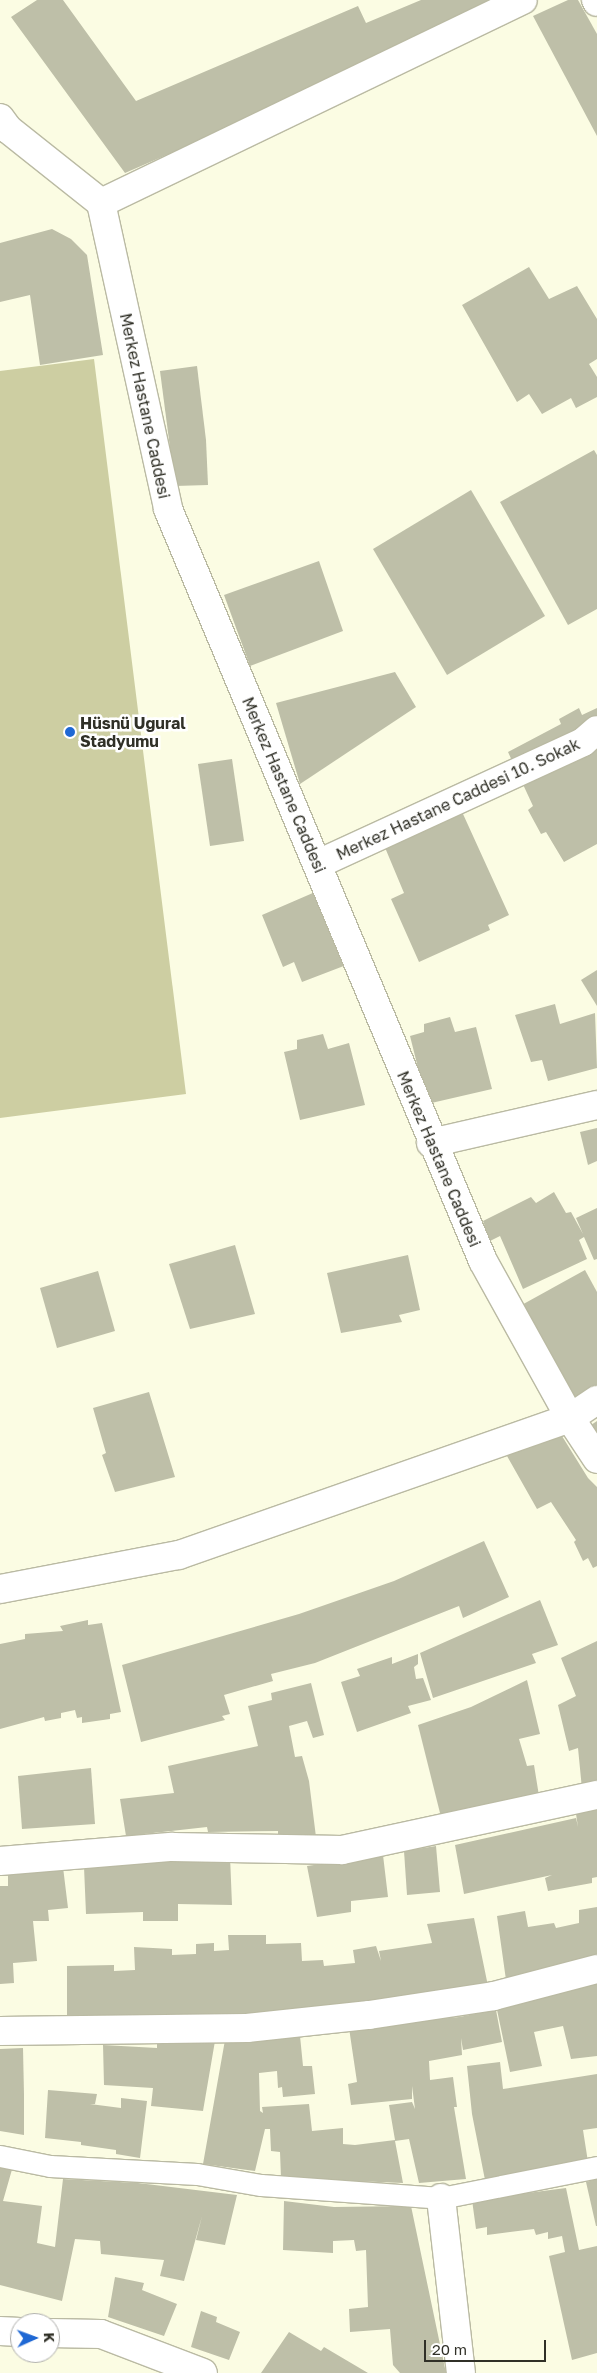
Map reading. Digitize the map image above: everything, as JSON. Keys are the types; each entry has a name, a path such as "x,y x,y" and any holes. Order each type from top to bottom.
{"street":[{"path":"0,118 8,129 101,203 523,0"},
{"name":"Merkez Hastane Caddesi","path":"101,203 168,509 318,864 431,1143 483,1261 570,1418 597,1459"},
{"name":"Merkez Hastane Caddesi 10. Sokak","path":"318,864 582,742 597,730"},
{"path":"431,1143 597,1105"},
{"path":"0,1589 179,1555 570,1418 597,1400"},
{"path":"0,1861 172,1847 342,1850 597,1795"},
{"path":"0,2031 247,2028 369,2015 494,1996 597,1969"},
{"path":"441,2198 461,2373"},
{"path":"60,2333 101,2334 203,2373"}],"lane":[{"path":"0,2156 50,2166 198,2174 261,2185 441,2198 597,2168"}],"green space":[{"name":"Hüsnü Uğural Stadyumu","path":"94,359 186,1094 0,1118 0,371"}],"building":[{"path":"37,0 63,0 136,101 358,6 366,23 421,0 523,0 125,173 11,17"},
{"path":"568,0 578,0 597,34 597,136 533,16"},
{"path":"52,229 71,239 87,255 103,355 40,365 30,295 0,302 0,243"},
{"path":"529,267 549,299 577,286 597,319 597,359 589,364 597,377 597,397 576,408 571,398 542,414 529,394 517,402 462,305"},
{"path":"197,366 206,440 208,485 175,486 160,371"},
{"path":"594,450 597,455 597,609 568,625 500,502"},
{"path":"471,490 545,616 447,675 373,549"},
{"path":"319,561 343,631 250,666 224,595"},
{"path":"395,672 416,707 300,784 276,703"},
{"path":"579,708 582,715 597,708 597,844 564,862 546,832 541,834 528,810 533,806 508,752 561,724 559,719"},
{"path":"232,759 244,841 210,846 198,764"},
{"path":"458,803 509,915 488,925 490,930 419,962 391,899 404,893 381,838"},
{"path":"329,886 362,959 302,982 294,962 283,967 262,915"},
{"path":"597,970 597,1006 581,980"},
{"path":"555,1004 560,1024 595,1013 597,1068 548,1081 542,1060 531,1062 515,1015"},
{"path":"450,1017 455,1032 476,1027 492,1089 427,1104 410,1036 424,1032 424,1024"},
{"path":"323,1034 328,1049 349,1043 365,1105 300,1120 284,1052 297,1049 297,1040"},
{"path":"597,1128 597,1161 588,1165 580,1132"},
{"path":"554,1192 566,1213 571,1212 583,1234 576,1218 597,1208 597,1259 594,1260 584,1237 579,1240 587,1259 523,1289 500,1236 490,1241 483,1221 531,1197 536,1203"},
{"path":"235,1245 255,1314 190,1329 169,1264"},
{"path":"408,1255 420,1310 399,1315 402,1322 341,1333 327,1273"},
{"path":"585,1270 597,1292 597,1394 578,1406 518,1307"},
{"path":"98,1271 115,1331 57,1348 40,1288"},
{"path":"149,1392 175,1477 115,1492 102,1455 106,1453 93,1408"},
{"path":"597,1421 597,1436 591,1425"},
{"path":"557,1428 588,1478 597,1487 597,1566 593,1568 588,1558 583,1561 574,1542 576,1540 551,1502 537,1509 507,1456"},
{"path":"484,1541 509,1597 463,1618 459,1606 315,1663 271,1674 273,1681 224,1695 230,1714 222,1716 225,1720 141,1742 122,1665 299,1614 394,1581"},
{"path":"540,1600 558,1645 532,1654 536,1663 433,1698 420,1653"},
{"path":"88,1620 88,1625 102,1623 121,1712 110,1714 110,1719 82,1723 82,1717 77,1718 75,1710 61,1713 61,1718 45,1721 44,1717 0,1729 0,1644 25,1639 25,1634 63,1631 60,1626"},
{"path":"597,1641 597,1786 582,1789 578,1748 569,1751 558,1705 576,1696 561,1658"},
{"path":"418,1654 418,1664 414,1667 416,1679 423,1678 431,1700 408,1706 411,1713 357,1732 341,1682 360,1676 357,1669 392,1657 392,1664"},
{"path":"527,1680 540,1734 519,1739 527,1766 534,1765 540,1802 442,1821 418,1725 471,1707"},
{"path":"311,1683 324,1735 313,1738 307,1721 289,1726 295,1757 302,1756 309,1781 316,1837 278,1836 278,1831 208,1832 207,1827 126,1836 120,1799 174,1793 168,1766 258,1746 248,1706 272,1700 271,1693"},
{"path":"91,1768 95,1824 22,1829 18,1776"},
{"path":"597,1810 597,1877 592,1878 592,1883 548,1891 545,1878 552,1875 464,1894 455,1845 576,1818 578,1827 576,1814"},
{"path":"436,1846 440,1892 407,1895 404,1851"},
{"path":"383,1855 388,1897 351,1901 351,1912 317,1917 307,1866"},
{"path":"230,1856 232,1905 178,1904 178,1921 143,1921 143,1912 86,1914 84,1867"},
{"path":"63,1867 68,1908 48,1910 49,1921 33,1921 37,1961 13,1963 14,1983 0,1984 0,1886 8,1886 8,1872"},
{"path":"597,1907 597,1958 506,1980 497,1916 525,1911 528,1927 554,1923 556,1928 579,1923 579,1910"},
{"path":"474,1918 488,1986 231,2019 67,2024 67,1966 114,1965 114,1971 135,1970 134,1947 172,1949 172,1955 196,1954 196,1944 214,1943 214,1951 229,1950 228,1935 266,1935 266,1944 301,1943 302,1961 323,1960 324,1966 355,1963 353,1950 376,1946 381,1961 379,1951 432,1943 427,1924"},
{"path":"597,1980 597,2056 571,2059 563,2026 534,2032 542,2066 510,2072 496,2005"},
{"path":"496,2010 502,2042 463,2050 461,2038 462,2055 429,2061 430,2080 453,2077 457,2107 454,2107 466,2179 419,2183 409,2139 395,2141 403,2183 281,2178 280,2152 271,2151 270,2129 265,2129 255,2171 203,2164 225,2040 300,2036 303,2066 312,2066 315,2094 283,2097 282,2087 278,2088 277,2071 259,2073 260,2111 263,2113 262,2107 309,2104 312,2131 343,2128 343,2144 355,2145 395,2140 389,2105 412,2102 415,2109 412,2086 412,2099 351,2105 348,2084 357,2082 349,2028 459,2017"},
{"path":"215,2041 203,2111 151,2106 153,2088 104,2085 103,2045 157,2048 157,2044"},
{"path":"23,2048 24,2135 0,2131 0,2049"},
{"path":"500,2062 503,2089 597,2074 597,2128 583,2130 588,2162 485,2180 472,2114 467,2066"},
{"path":"48,2090 97,2094 95,2104 90,2104 121,2108 121,2098 147,2101 140,2158 116,2154 116,2150 81,2145 81,2142 45,2138"},
{"path":"0,2163 13,2166 3,2201 42,2206 37,2243 55,2247 63,2179 138,2183 237,2195 225,2245 196,2240 202,2216 184,2281 160,2276 164,2260 101,2254 100,2241 75,2239 62,2301 0,2285"},
{"path":"597,2179 597,2226 596,2226 586,2182"},
{"path":"566,2188 579,2250 597,2246 597,2353 572,2360 549,2256 565,2252 562,2236 548,2239 548,2232 536,2235 534,2229 487,2235 487,2227 476,2229 472,2200"},
{"path":"284,2201 334,2207 411,2206 446,2373 400,2373 393,2365 390,2329 350,2332 349,2309 368,2307 366,2250 356,2251 354,2240 333,2241 333,2253 283,2250"},
{"path":"115,2277 144,2283 142,2290 177,2304 164,2336 108,2317"},
{"path":"201,2311 217,2317 216,2322 240,2332 229,2360 191,2347"},
{"path":"289,2332 321,2351 324,2347 368,2373 261,2373"}],"place":[{"name":"Hüsnü Uğural Stadyumu","path":"70,732"}]}
